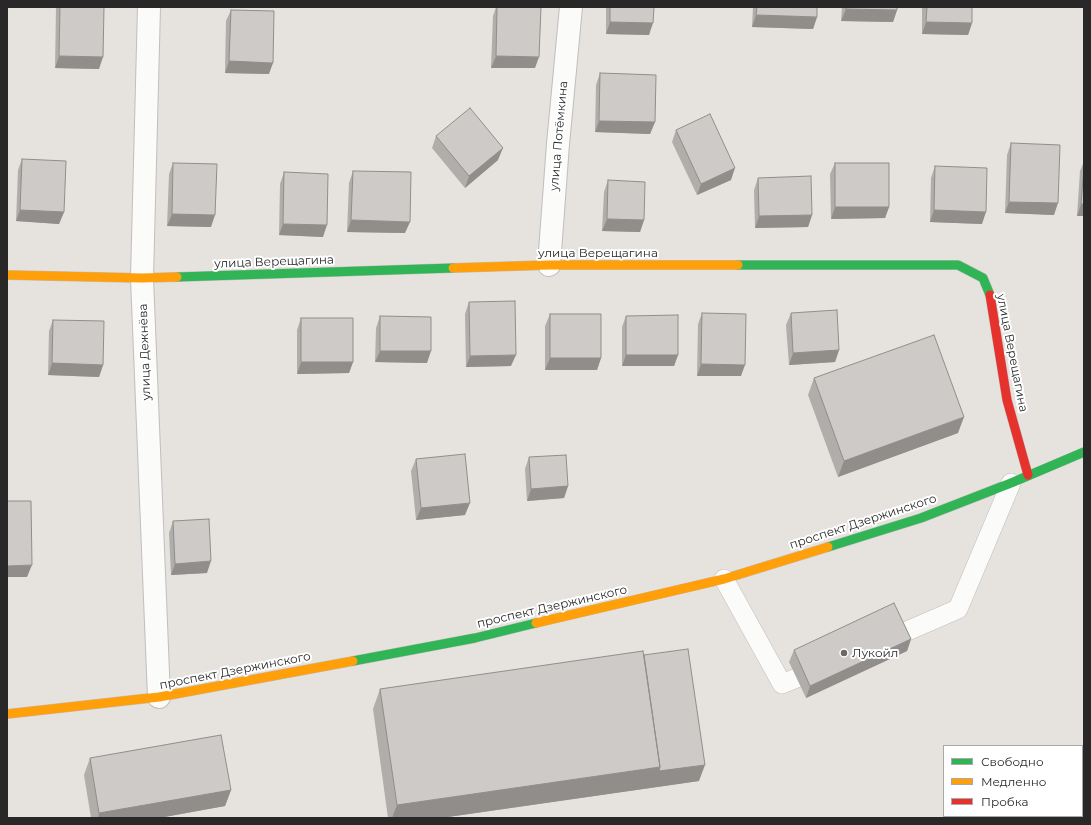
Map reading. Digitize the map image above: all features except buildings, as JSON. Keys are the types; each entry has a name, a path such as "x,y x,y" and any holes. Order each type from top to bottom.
{"street":[{"name":"улица Дежнёва","path":"149,7 142,278 158,697"},
{"name":"улица Потёмкина","path":"549,265 558,144 571,7"},
{"name":"улица Верещагина","path":"7,275 142,278 549,265 958,265 983,278 991,298 1007,400 1028,475"},
{"name":"проспект Дзержинского","path":"7,714 158,697 475,638 724,579 921,518 1011,483 1084,452"}],"lane":[{"path":"870,647 958,609 1011,483"},
{"path":"724,579 782,684 833,662"}],"traffic: fast":[{"path":"738,265 958,265 983,278 990,295"},
{"path":"177,277 453,268"},
{"path":"828,547 921,518 1011,483 1084,452"},
{"path":"353,661 475,638 536,623"}],"traffic: slow":[{"path":"453,268 549,265 738,265"},
{"path":"7,275 142,278 177,277"},
{"path":"536,623 724,579 828,547"},
{"path":"7,714 159,697 353,661"}],"traffic: jam":[{"path":"990,295 1007,400 1028,475"}],"place":[{"name":"Лукойл","path":"844,653"}]}
